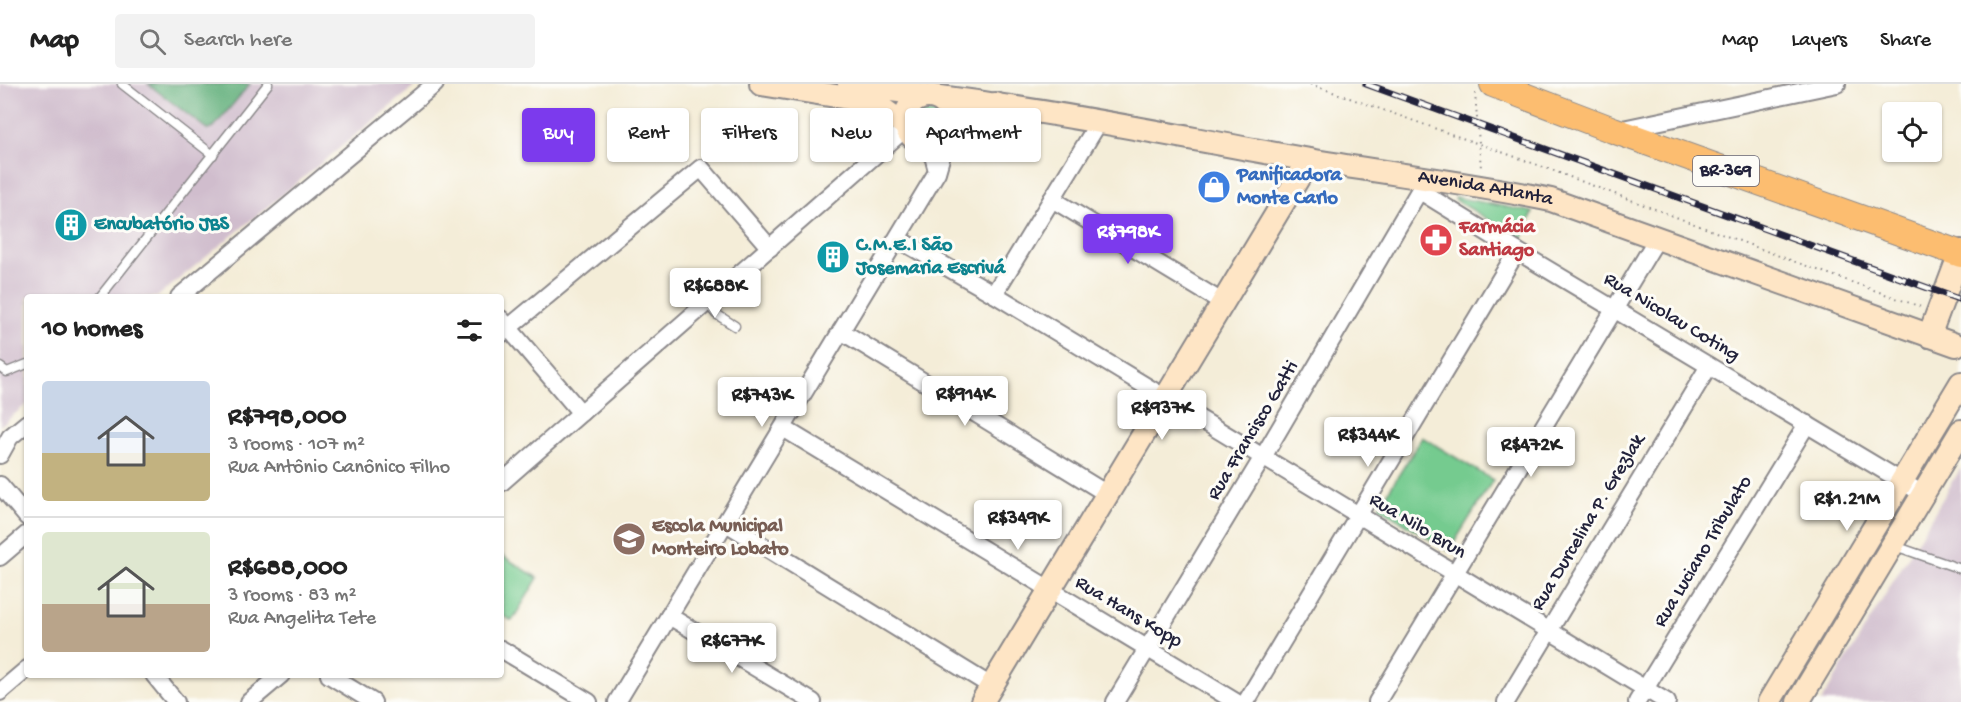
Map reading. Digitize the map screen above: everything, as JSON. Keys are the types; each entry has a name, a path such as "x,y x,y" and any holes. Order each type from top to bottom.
{"main road":[{"name":"BR-369","path":"1493,84 1614,130 1961,253"}],"street":[{"path":"183,294 435,84"},
{"path":"504,480 905,127 873,102 761,84"},
{"name":"Avenida Atlanta","path":"849,84 930,97 996,104 1099,122 1309,160 1423,185 1482,186 1551,200 1929,336 1958,337"},
{"path":"1614,130 1831,84"},
{"path":"908,108 923,97 938,99 948,108"},
{"path":"989,108 996,104"},
{"path":"994,294 1099,122"},
{"path":"726,523 986,694 1309,160"},
{"path":"934,162 937,172"},
{"path":"616,702 898,239 937,172 940,162"},
{"path":"581,413 504,327 701,168 770,248"},
{"name":"Rua Nicolau Coting","path":"1423,185 1517,251 1923,494"},
{"name":"Rua Francisco Gatti","path":"1115,702 1423,185"},
{"path":"1052,199 1222,302"},
{"path":"1377,702 1658,237"},
{"name":"Rua Nilo Brun","path":"898,239 994,294 1453,573 1548,632 1641,696 1666,702"},
{"path":"1246,702 1517,251"},
{"path":"1929,336 1961,253"},
{"path":"841,331 1107,494"},
{"path":"1958,337 1961,368"},
{"name":"Rua Durcelina P. Grezlak","path":"1506,702 1709,366"},
{"path":"1769,702 1961,383"},
{"name":"Rua Luciano Tribulato","path":"1641,696 1807,424"},
{"path":"0,455 10,438 24,426"},
{"name":"Rua Hans Kopp","path":"783,428 1236,702"},
{"path":"1798,702 1961,431"},
{"path":"0,485 24,513"},
{"path":"0,557 24,537"},
{"path":"669,616 813,702"},
{"path":"504,651 589,702"},
{"path":"0,692 24,672"},
{"path":"156,678 172,701"},
{"path":"249,702 277,678"},
{"path":"334,678 373,702"}],"lane":[{"path":"122,84 213,155"},
{"path":"102,294 268,84"},
{"path":"706,303 716,314 735,326"},
{"path":"0,366 7,372 24,365"},
{"path":"1892,544 1961,569"}],"path":[{"path":"1310,84 1538,165 1938,313"},
{"path":"1475,84 1482,186"}],"shaded area":[{"path":"0,84 418,84 161,294 24,294 24,406 0,426"},
{"path":"1961,468 1961,702 1821,702"}],"green space":[{"path":"148,84 250,84 213,128 208,130"},
{"path":"1455,197 1533,212 1522,240 1454,199"},
{"path":"1422,437 1493,480 1449,551 1379,507"},
{"path":"504,557 538,578 512,621 504,617"}],"railway":[{"path":"1366,84 1961,300"}],"place":[{"name":"Panificadora Monte Carlo","path":"1214,187"},
{"name":"Encubatório JBS","path":"71,225"},
{"name":"Farmácia Santiago","path":"1436,240"},
{"name":"C.M.E.I São Josemaria Escrivá","path":"833,257"},
{"name":"Escola Municipal Monteiro Lobato","path":"629,539"}]}
